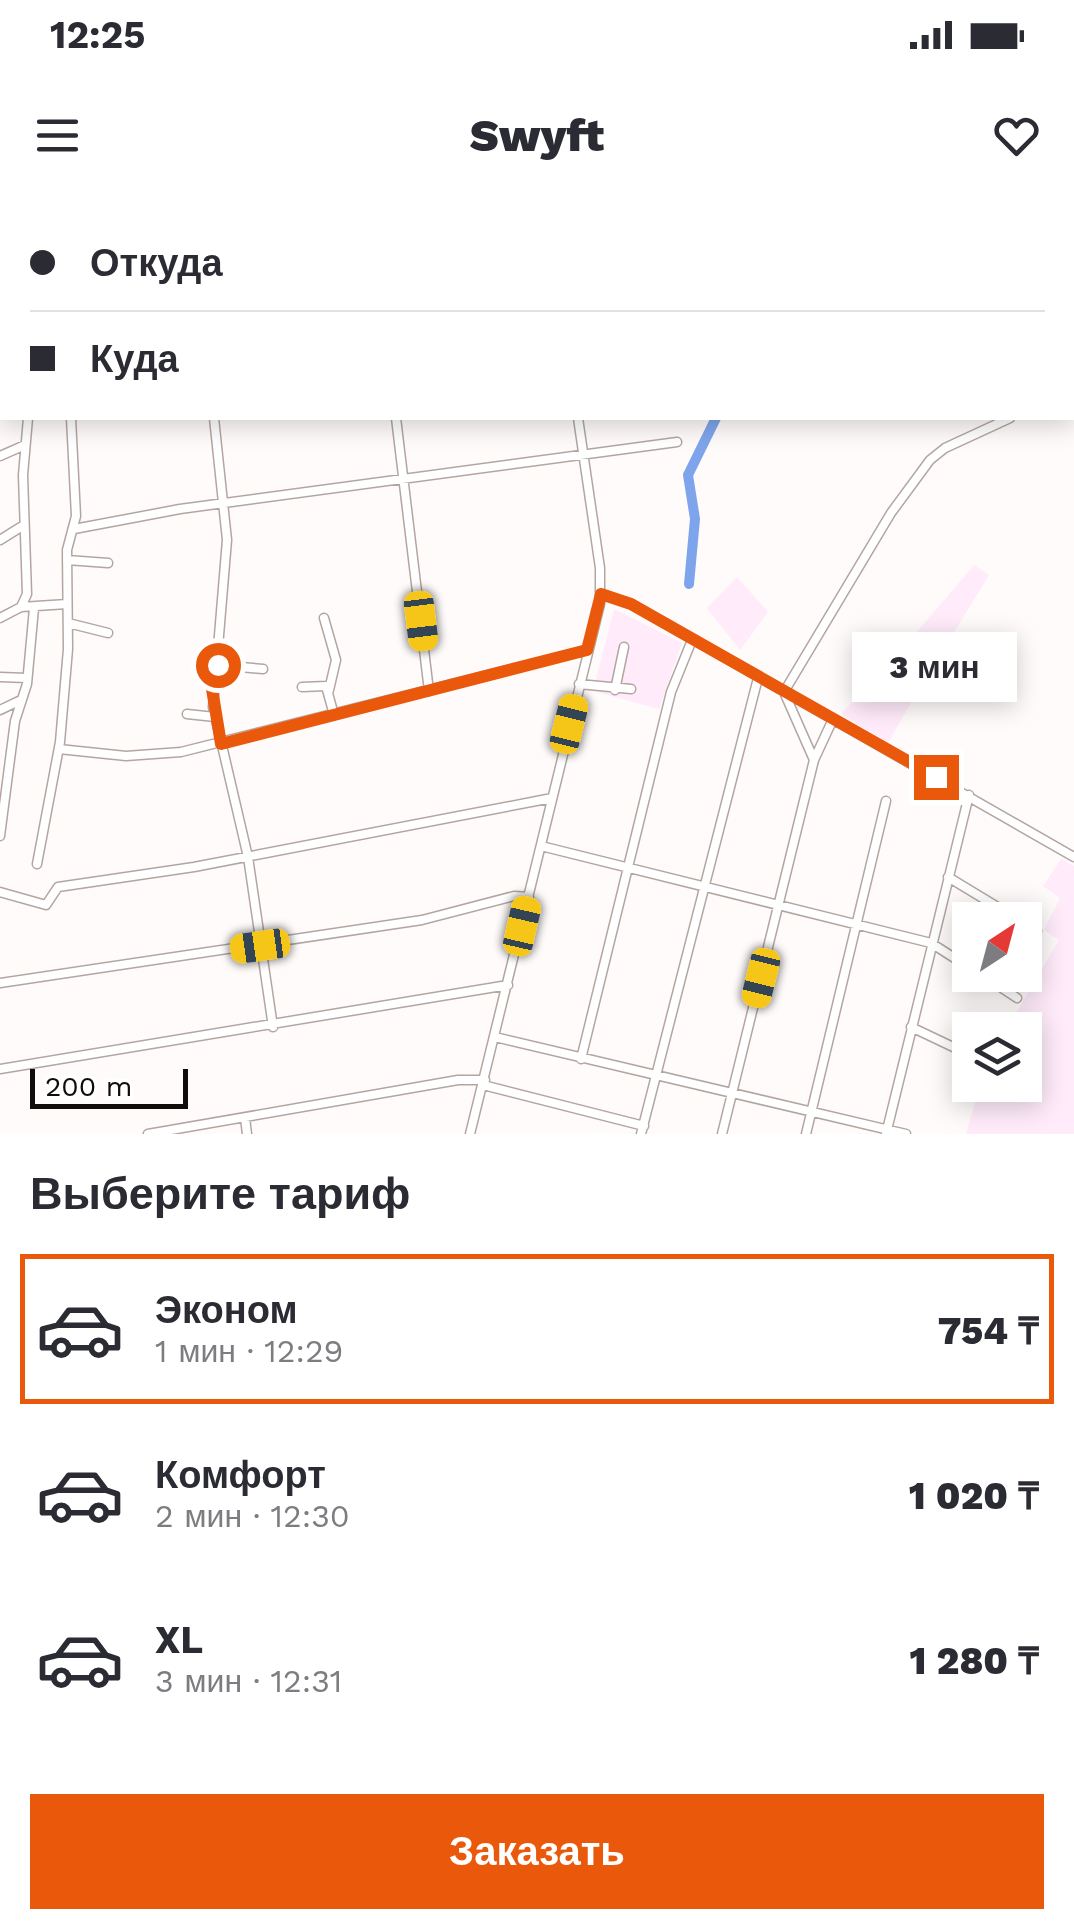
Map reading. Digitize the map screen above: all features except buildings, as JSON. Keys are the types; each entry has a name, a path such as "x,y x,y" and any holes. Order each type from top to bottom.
{"street":[{"path":"21,607 26,594 28,420"},
{"path":"36,864 59,749 68,623 67,560 74,528 72,420"},
{"path":"214,420 227,561 218,665 212,689 248,857 272,1027"},
{"path":"396,420 429,691"},
{"path":"470,1134 601,594 578,420"},
{"path":"784,692 891,513 930,460 945,448 1006,420"},
{"path":"74,528 676,442"},
{"path":"0,456 25,446"},
{"path":"0,540 24,525"},
{"path":"67,560 108,563"},
{"path":"601,594 631,604 1074,857"},
{"path":"0,618 21,607 67,604"},
{"path":"0,836 4,791 27,678 34,608"},
{"path":"324,618 336,660 329,690 334,715"},
{"path":"68,623 82,630 108,633"},
{"path":"581,1059 671,692 692,640"},
{"path":"615,690 624,647"},
{"path":"59,749 156,756 221,744 587,650"},
{"path":"218,665 262,670"},
{"path":"0,676 27,678"},
{"path":"148,1134 458,1080 484,1082 642,1130 758,678"},
{"path":"578,684 632,690"},
{"path":"302,688 322,685 329,690"},
{"path":"784,692 814,760"},
{"path":"0,710 21,700"},
{"path":"187,714 215,716"},
{"path":"722,1134 814,760 833,719"},
{"path":"886,1132 969,795"},
{"path":"0,892 46,905 58,887 248,857 552,798"},
{"path":"806,1134 886,802"},
{"path":"541,846 780,902 931,943 952,956"},
{"path":"948,877 989,902"},
{"path":"0,983 260,946 529,897"},
{"path":"0,1069 508,986"},
{"path":"1009,992 1018,998"},
{"path":"911,1026 952,1045"},
{"path":"495,1037 906,1134"},
{"path":"245,1118 247,1134"}],"shaded area":[{"path":"974,565 989,575 934,665 905,646"},
{"path":"737,577 768,612 740,650 707,608"},
{"path":"614,609 682,643 659,709 593,691"},
{"path":"880,671 916,694 888,743 841,714"},
{"path":"1061,859 1074,866 1074,1134 966,1134 975,1102 1042,1102 1042,1012 1017,1012 1028,992 1042,992 1042,969 1059,940 1044,930 1060,898 1043,886"}],"waterway":[{"path":"689,584 695,519 688,475 715,420"}],"route":[{"path":"218,665 212,689 221,744 587,650 601,594 631,604 936,777"}]}
